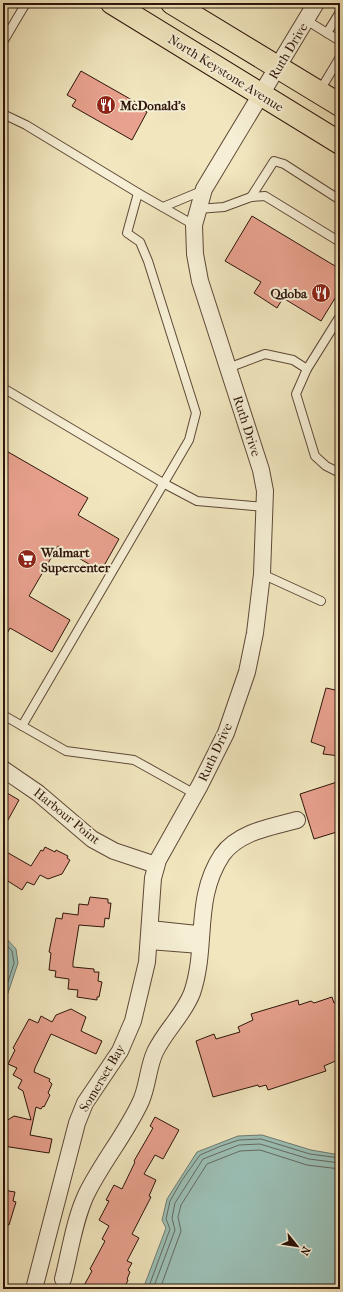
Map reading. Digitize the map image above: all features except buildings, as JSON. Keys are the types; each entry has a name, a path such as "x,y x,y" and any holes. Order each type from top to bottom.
{"main road":[{"name":"North Keystone Avenue","path":"112,3 340,143"},
{"path":"172,3 340,106"}],"street":[{"name":"Ruth Drive","path":"156,865 226,733 242,690 255,634 262,574 265,491 261,470 197,266 194,225 204,189 278,68 309,9"},
{"name":"Harbour Point","path":"3,769 42,796 92,839 114,851 156,865"},
{"path":"63,1279 78,1218 86,1195 142,1099 152,1059 191,994 198,969 202,907 214,869 226,849 232,844 252,833 297,820"},
{"name":"Somerset Bay","path":"34,1289 76,1123 85,1104 107,1073 128,1033 136,1008 147,962 153,878 156,865"},
{"path":"150,935 200,940"}],"lane":[{"path":"3,42 26,3"},
{"path":"309,9 327,33 340,41"},
{"path":"327,33 340,12"},
{"path":"319,93 340,57"},
{"path":"3,114 26,125 194,225"},
{"path":"251,197 274,161 284,164 340,200"},
{"path":"162,207 204,189"},
{"path":"22,726 189,440 196,413 148,261 140,242 127,233 138,193"},
{"path":"198,209 224,207 251,197 265,196 340,242"},
{"path":"339,319 307,369 296,394 315,456 326,466 340,473"},
{"path":"228,368 265,354 293,360 307,369"},
{"path":"3,388 163,483 197,501 265,508"},
{"path":"262,574 321,601"},
{"path":"3,715 66,751 134,760 195,794"}],"water":[{"path":"3,935 16,949 18,963 3,1008"},
{"path":"262,1135 311,1150 340,1155 340,1289 143,1289 166,1228 162,1220 167,1199 197,1152 238,1136"}],"place":[{"name":"McDonald's","path":"106,105"},
{"name":"Qdoba","path":"321,293"},
{"name":"Walmart Supercenter","path":"27,559"}]}
